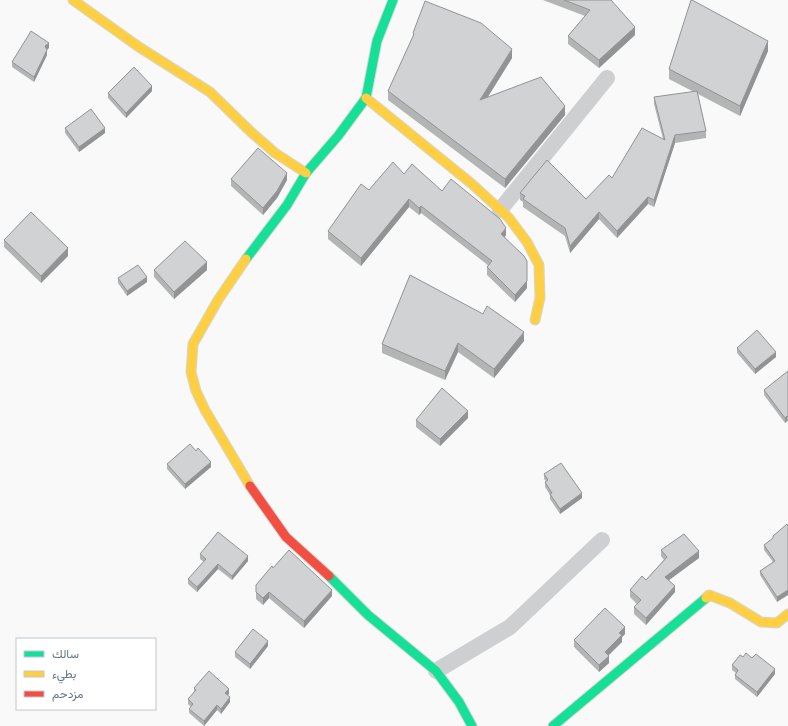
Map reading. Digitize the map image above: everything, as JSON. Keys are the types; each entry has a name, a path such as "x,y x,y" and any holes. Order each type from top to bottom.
{"street":[{"path":"73,0 139,47 210,92 250,132 275,153 306,173"},
{"path":"393,0 378,41 366,98 338,136 306,173 287,204 256,245 218,300 193,344 191,372 196,391 205,410 257,497 286,537 368,615 436,671 460,702 472,726"},
{"path":"500,210 607,78"},
{"path":"366,98 472,184 509,218 527,242 539,265 540,298 535,320"},
{"path":"436,671 510,626 602,540"},
{"path":"553,726 709,595 730,602 761,622 777,623 788,614"}],"building":[{"path":"564,0 611,0 635,27 599,60 568,36 590,10"},
{"path":"691,0 768,41 740,106 669,69"},
{"path":"425,1 481,23 512,49 480,100 541,77 565,106 505,179 388,91 414,34 413,33"},
{"path":"31,31 49,43 45,46 47,50 34,77 12,62"},
{"path":"134,67 152,86 126,113 108,93"},
{"path":"697,91 706,131 675,135 654,200 648,197 617,231 599,212 570,246 565,228 523,199 525,196 520,193 547,160 586,199 609,175 612,178 642,128 665,140 654,97"},
{"path":"91,109 105,128 79,147 65,128"},
{"path":"258,148 287,173 277,191 263,208 231,179"},
{"path":"393,162 404,174 412,164 442,191 451,179 500,219 506,228 501,234 524,256 527,261 527,281 515,295 487,267 492,261 421,206 419,208 409,199 361,258 328,231 361,184 369,190"},
{"path":"31,212 68,248 41,276 4,240"},
{"path":"185,241 207,262 174,292 154,270"},
{"path":"138,265 147,277 127,291 118,278"},
{"path":"410,275 483,314 487,306 524,332 494,369 458,343 445,371 382,344"},
{"path":"757,330 776,352 755,369 737,348"},
{"path":"788,371 788,417 787,416 785,418 764,390"},
{"path":"442,388 468,411 440,439 416,420"},
{"path":"190,444 196,451 198,448 211,462 185,484 167,464"},
{"path":"561,463 582,493 560,509 550,494 552,493 545,482 548,480 544,474"},
{"path":"787,524 788,590 777,597 760,571 775,561 764,545"},
{"path":"218,532 248,556 232,576 218,564 197,587 188,579 206,559 200,554"},
{"path":"684,534 699,551 665,577 675,586 646,618 634,607 641,600 630,590 642,576 646,580 667,557 661,550"},
{"path":"289,550 332,590 304,621 269,592 263,598 256,592 256,585 272,566 273,568"},
{"path":"605,608 625,627 619,633 622,635 605,652 609,656 599,665 574,640"},
{"path":"253,629 268,641 250,664 235,652"},
{"path":"746,653 752,658 756,654 775,669 757,692 735,675 738,670 732,665 740,655 743,657"},
{"path":"209,671 229,689 225,693 230,697 221,709 217,705 204,721 189,709 193,704 188,699 196,690 194,688"}],"traffic: fast":[{"path":"246,259 287,205 306,173 338,136 366,98 377,41 393,0"},
{"path":"329,576 368,615 436,671 459,702 472,726"},
{"path":"553,726 706,598"}],"traffic: slow":[{"path":"73,0 139,47 210,92 275,153 306,173"},
{"path":"366,98 472,184 509,218 527,242 539,265 540,298 535,320"},
{"path":"246,259 218,300 193,344 191,372 196,391 205,410 250,486"},
{"path":"706,598 709,595 730,603 761,622 777,623 788,614"}],"traffic: jam":[{"path":"250,486 286,537 329,576"}]}
